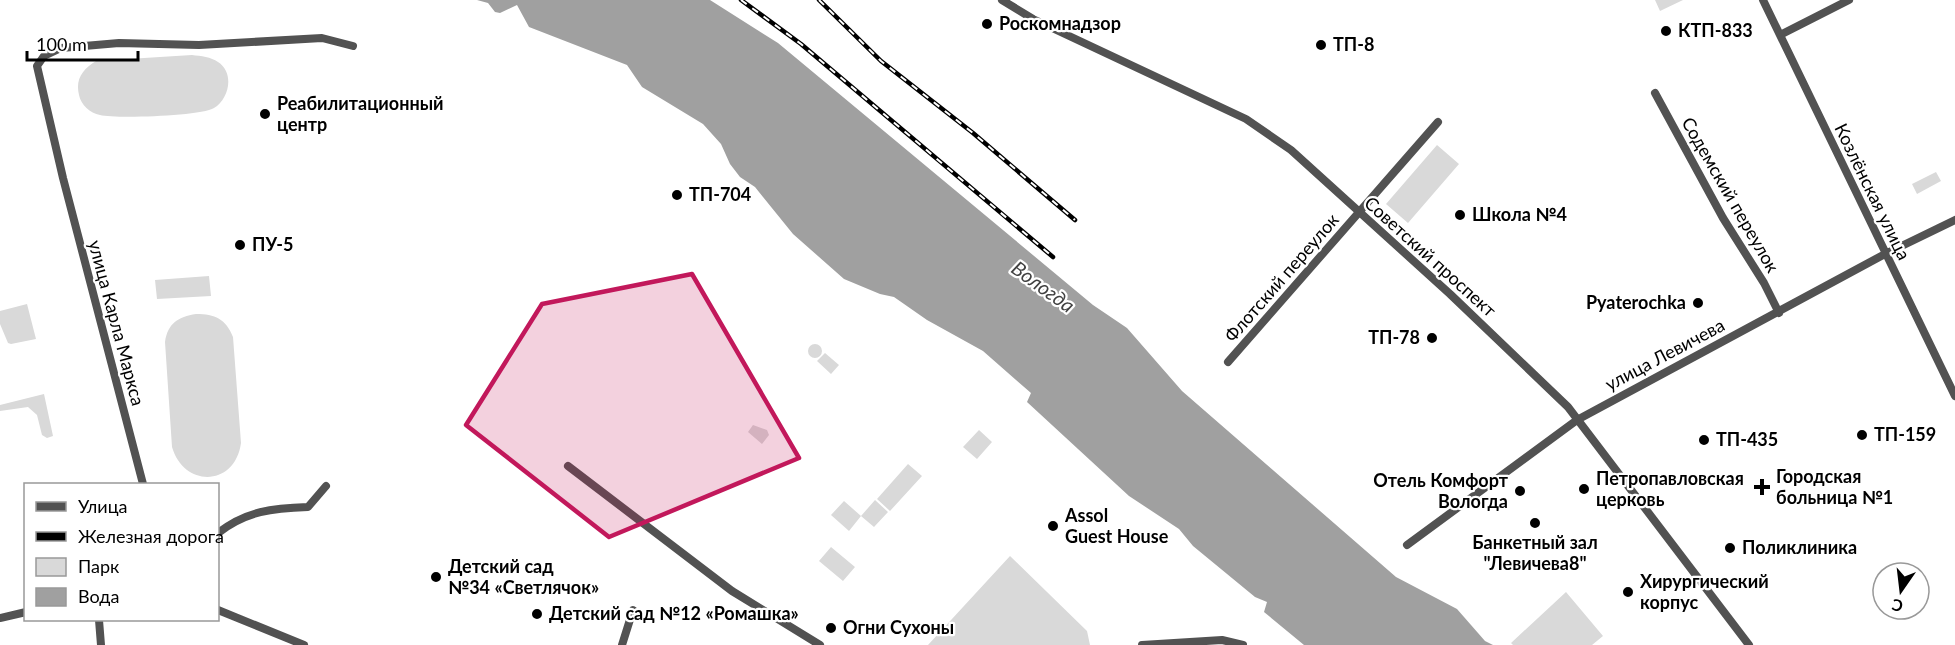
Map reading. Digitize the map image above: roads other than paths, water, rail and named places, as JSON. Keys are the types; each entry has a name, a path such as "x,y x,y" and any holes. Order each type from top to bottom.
{"street":[{"name":"Советский проспект","path":"1002,0 1033,19 1246,119 1291,150 1450,294 1568,407 1749,645"},
{"name":"Козлёнская улица","path":"1763,0 1955,396"},
{"path":"1780,34 1849,0"},
{"name":"улица Карла Маркса","path":"143,483 60,169 37,66 45,56 60,48 119,43 199,45 322,38 352,46"},
{"name":"Содемский переулок","path":"1655,93 1723,218 1764,283 1779,313"},
{"name":"Флотский переулок","path":"1228,362 1438,122"},
{"name":"улица Левичева","path":"1407,545 1577,420 1885,254 1955,220"},
{"path":"568,466 732,591 820,645"},
{"path":"219,532 253,512 308,507 326,486"},
{"path":"219,610 304,645"},
{"path":"622,645 633,610"},
{"path":"0,618 24,612"},
{"path":"99,621 101,645"},
{"path":"1142,645 1222,640 1244,645"}],"water":[{"name":"Вологда","path":"477,0 710,0 778,43 1093,305 1127,328 1182,391 1396,577 1457,609 1485,641 1493,645 1304,645 1264,612 1267,602 1255,597 1193,546 1179,529 1129,496 1027,402 1031,393 983,351 927,320 894,297 880,294 844,279 793,234 755,187 740,177 730,164 721,144 703,124 642,87 627,65 529,27 517,5 500,13 495,12 488,3"}],"railway":[{"path":"741,0 801,44 1053,257"},
{"path":"819,0 881,61 973,133 1075,220"}],"place":[{"name":"Роскомнадзор","path":"987,24"},
{"name":"КТП-833","path":"1666,31"},
{"name":"ТП-8","path":"1321,45"},
{"name":"Реабилитационный центр","path":"265,114"},
{"name":"ТП-704","path":"677,195"},
{"name":"Школа №4","path":"1460,215"},
{"name":"ПУ-5","path":"240,245"},
{"name":"Pyaterochka","path":"1698,303"},
{"name":"ТП-78","path":"1432,338"},
{"name":"ТП-159","path":"1862,435"},
{"name":"ТП-435","path":"1704,440"},
{"name":"Городская больница №1","path":"1762,487"},
{"name":"Петропавловская церковь","path":"1584,489"},
{"name":"Отель Комфорт Вологда","path":"1520,491"},
{"name":"Банкетный зал \"Левичева8\"","path":"1535,523"},
{"name":"Assol Guest House","path":"1053,526"},
{"name":"Поликлиника","path":"1730,548"},
{"name":"Детский сад №34 «Светлячок»","path":"436,577"},
{"name":"Хирургический корпус","path":"1628,592"},
{"name":"Детский сад №12 «Ромашка»","path":"537,614"},
{"name":"Огни Сухоны","path":"831,628"}]}
